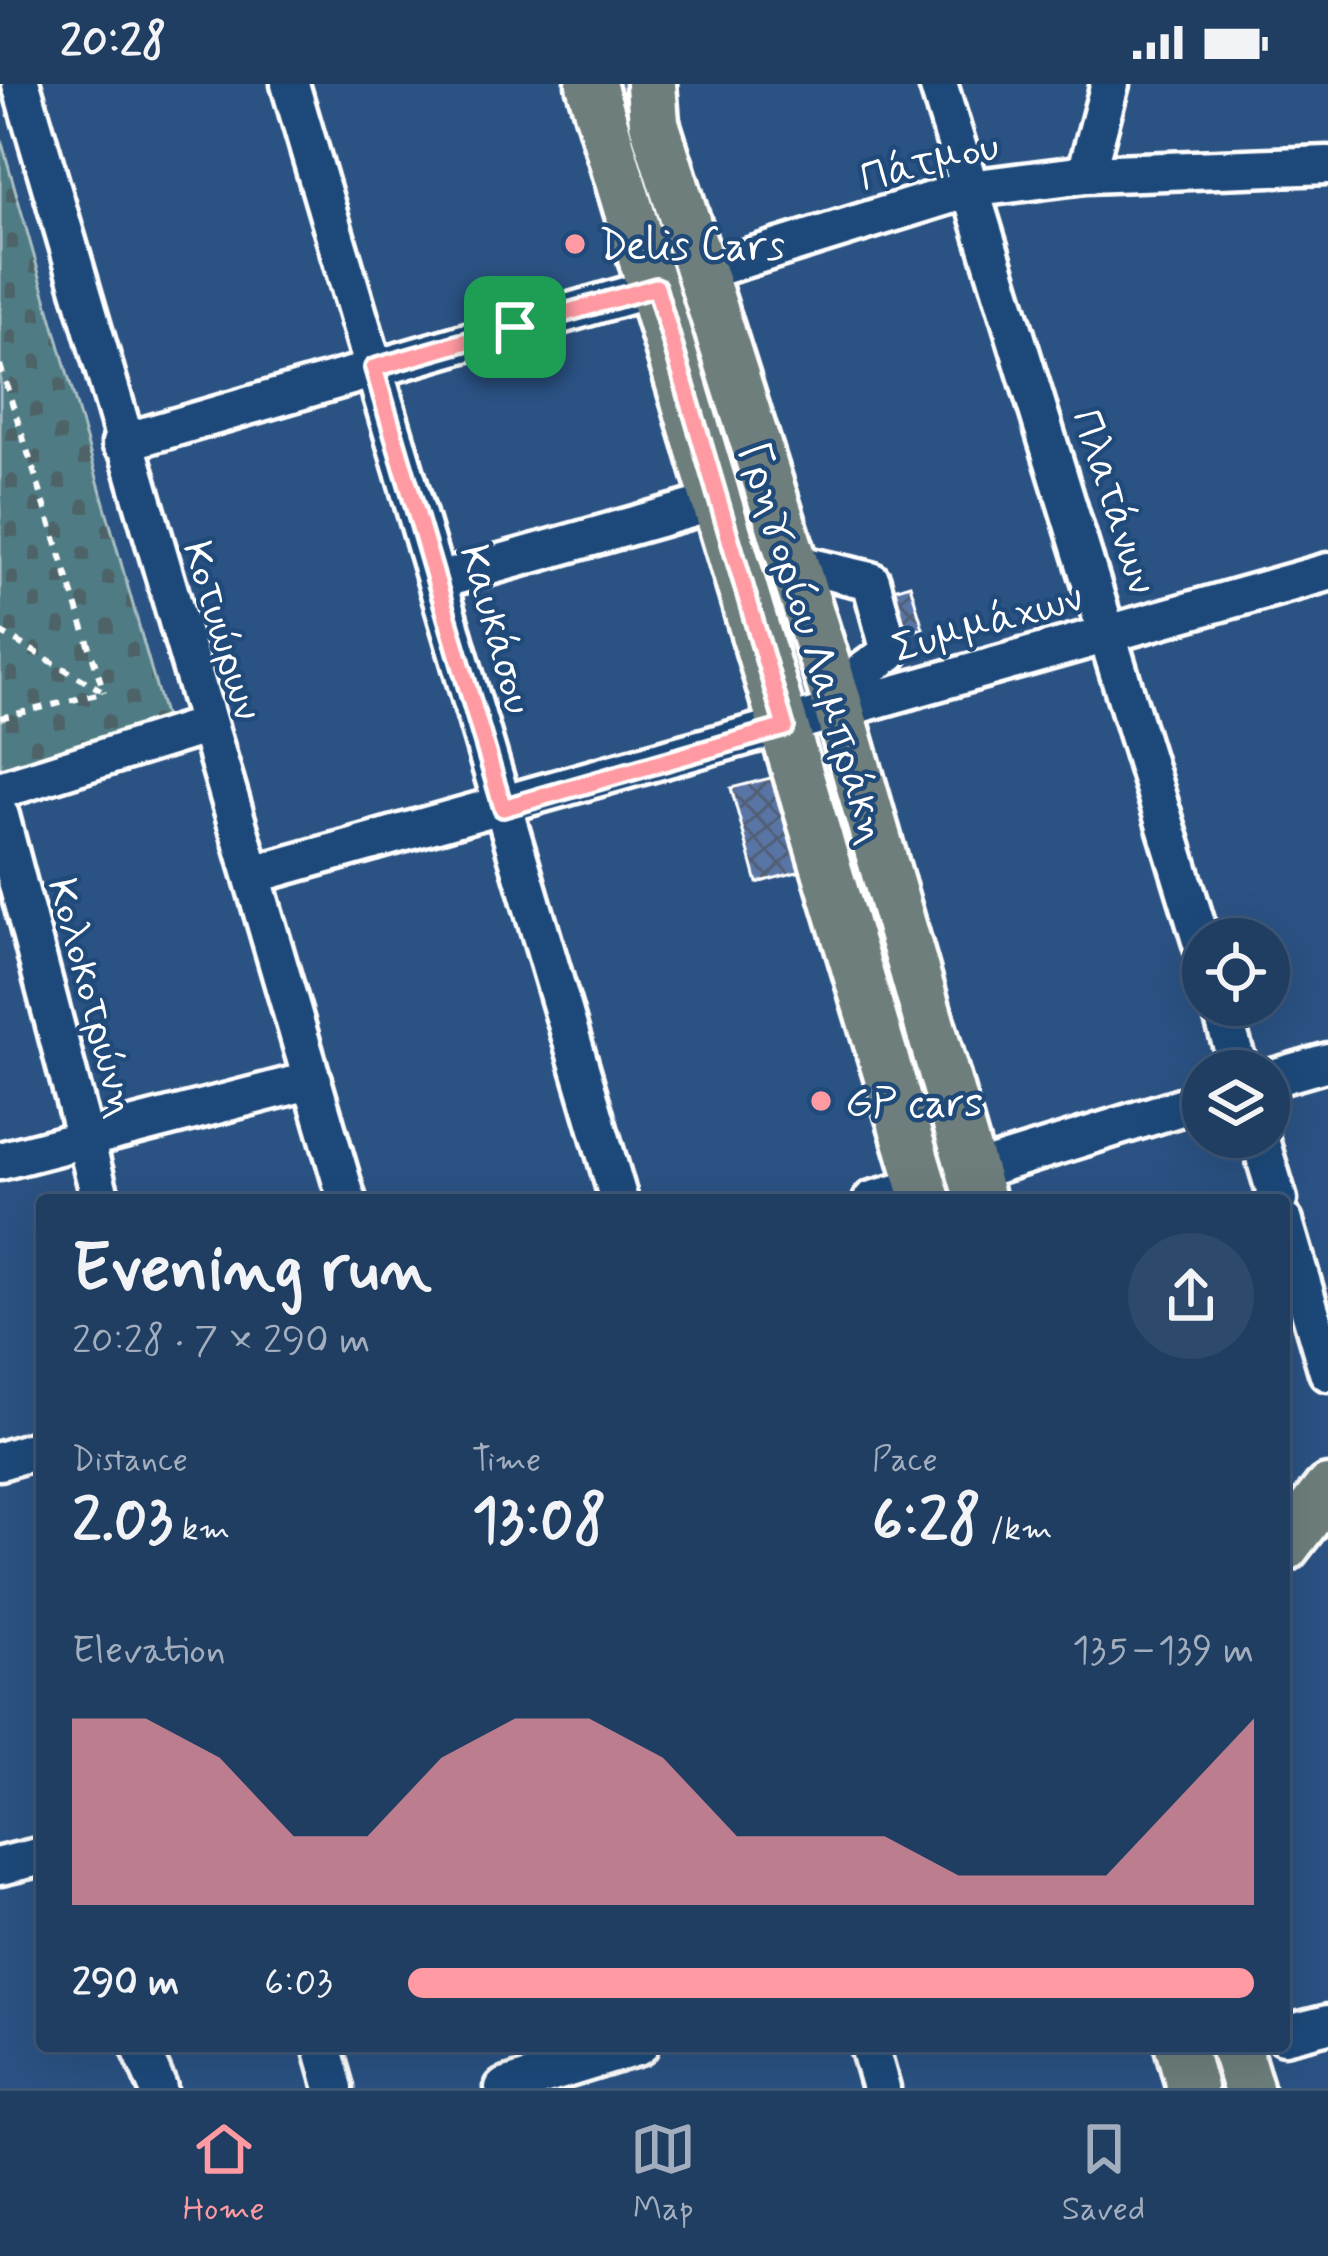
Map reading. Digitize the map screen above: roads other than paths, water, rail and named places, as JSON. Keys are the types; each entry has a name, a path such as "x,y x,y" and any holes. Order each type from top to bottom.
{"main road":[{"name":"Γρηγορίου Λαμπράκη","path":"591,84 656,287 924,1193"},
{"name":"Γρηγορίου Λαμπράκη","path":"649,97 836,701 976,1186"},
{"path":"1290,1492 1328,1461"},
{"path":"1290,1539 1328,1490"},
{"path":"1182,2052 1192,2088"},
{"path":"1237,2052 1248,2088"}],"street":[{"name":"Κοτυώρων","path":"21,84 205,726 256,874 345,1194"},
{"name":"Καυκάσου","path":"290,84 618,1194"},
{"name":"Πλατάνων","path":"938,84 1195,918"},
{"path":"1086,174 1111,84"},
{"name":"Πάτμου","path":"702,272 969,189 1086,174 1328,165"},
{"path":"122,443 656,287"},
{"path":"437,581 719,501"},
{"path":"794,563 871,581 890,652 836,701"},
{"name":"Συμμάχων","path":"256,874 785,727 836,701 1110,633 1328,572"},
{"path":"0,790 205,726"},
{"name":"Κολοκοτρώνη","path":"0,816 99,1194"},
{"path":"1290,1073 1328,1062"},
{"path":"0,1161 313,1080"},
{"path":"976,1186 1182,1108"},
{"path":"1265,1158 1276,1194"},
{"path":"1290,1242 1328,1372"},
{"path":"0,1461 36,1450"},
{"path":"0,1866 36,1857"},
{"path":"1290,2034 1328,2024"},
{"path":"143,2052 158,2088"},
{"path":"324,2052 334,2088"},
{"path":"504,2088 606,2052"},
{"path":"871,2052 881,2088"}],"place":[{"name":"Delis Cars","path":"575,244"},
{"name":"GP cars","path":"821,1101"}]}
